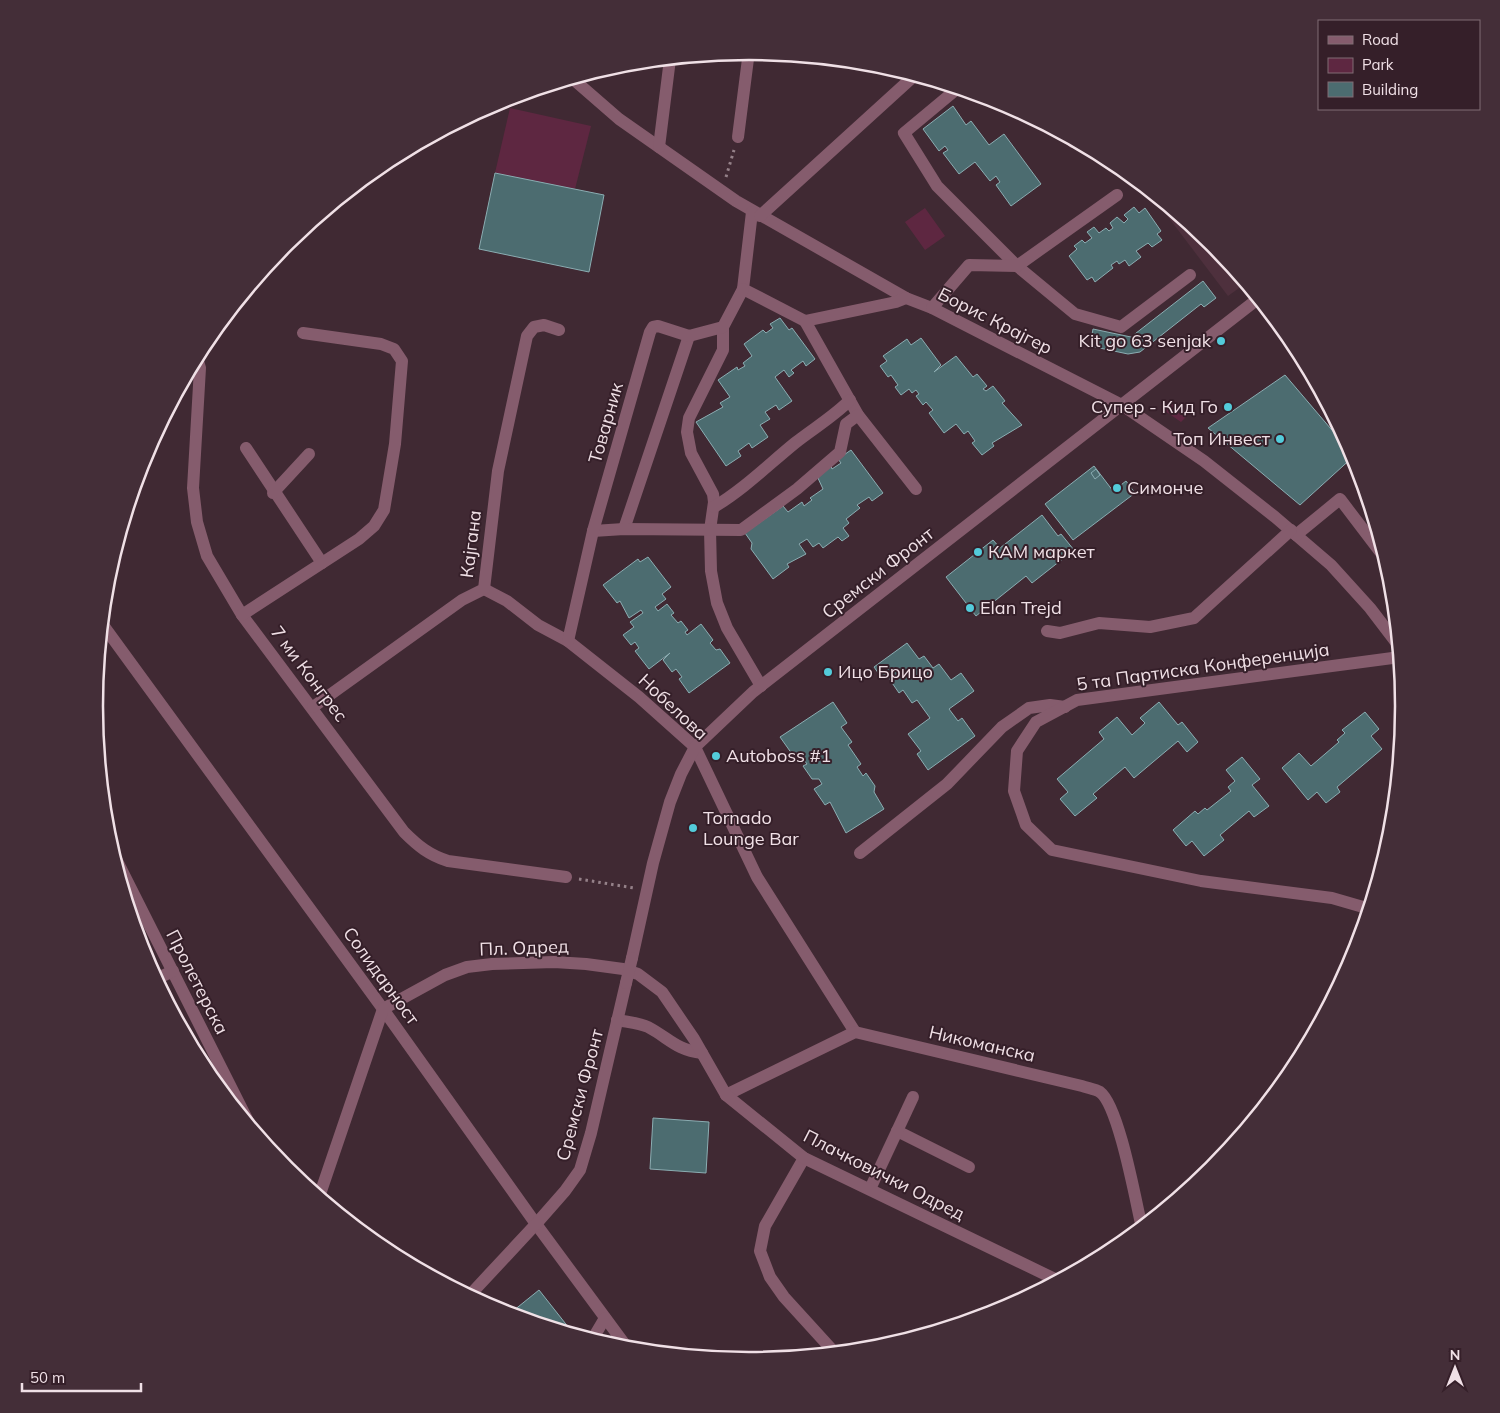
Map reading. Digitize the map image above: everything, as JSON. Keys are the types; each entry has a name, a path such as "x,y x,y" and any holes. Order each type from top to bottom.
{"street":[{"path":"738,137 748,60"},
{"path":"659,148 669,66"},
{"path":"761,686 727,628 717,603 711,571 710,530 714,507 713,494 691,453 687,432 690,418 722,350 722,327 743,289 756,214 909,80"},
{"name":"Борис Крајгер","path":"578,83 619,119 756,214 906,298 932,308 1122,405 1204,461 1294,533 1331,565 1393,638"},
{"path":"953,92 904,133 937,186 1017,266 1075,314 1121,327 1190,275"},
{"path":"932,308 969,265 1017,266 1117,195"},
{"path":"743,289 805,322 858,415 916,489"},
{"path":"736,302 761,298"},
{"path":"805,322 896,302 906,298"},
{"name":"Сремски Фронт","path":"474,1291 565,1191 580,1170 591,1133 647,890 670,802 695,747 761,686 1254,302"},
{"name":"Кајгана","path":"313,707 462,600 484,589 498,471 527,336 534,327 544,325 559,330"},
{"name":"Товарник","path":"568,641 593,531 650,332 653,327 658,326 690,336"},
{"path":"624,529 690,336 722,327"},
{"path":"242,615 322,563 374,526 384,510 395,444 402,361 394,349 381,344 303,333"},
{"name":"7 ми Конгрес","path":"200,367 193,488 197,522 207,556 242,615 313,707 404,832 431,856 457,862 566,877"},
{"path":"714,507 759,475 796,442 832,418 850,400"},
{"path":"593,531 624,529 741,530 797,489 840,452 846,424 858,415"},
{"path":"246,448 273,493 322,563"},
{"path":"273,493 309,454"},
{"path":"1047,631 1060,633 1099,624 1150,627 1194,618 1294,533 1340,499 1376,546"},
{"name":"Нобелова","path":"484,589 507,601 538,625 568,641 640,697 695,747 757,877 855,1032"},
{"name":"Солидарност","path":"108,632 622,1340"},
{"name":"5 та Партиска Конференција","path":"1364,907 1332,898 1201,880 1052,850 1026,825 1014,791 1017,752 1036,722 1077,700 1394,658"},
{"path":"860,853 947,784 1002,727 1029,708 1050,705 1065,706"},
{"name":"Пролетерска","path":"130,886 238,1101"},
{"name":"Пл. Одред","path":"383,1009 445,975 467,967 524,962 586,964"},
{"name":"Плачковички Одред","path":"586,964 623,969 638,974 662,992 702,1053 726,1095 804,1158 1053,1277"},
{"path":"163,976 173,972"},
{"path":"321,1190 383,1009"},
{"path":"617,1020 647,1026 680,1048 702,1053"},
{"path":"726,1095 855,1032"},
{"name":"Никоманска","path":"855,1032 1082,1086 1100,1093 1111,1109 1140,1222"},
{"path":"870,1189 913,1097"},
{"path":"897,1131 969,1167"},
{"path":"804,1158 766,1226 760,1251 770,1277 779,1290 830,1347"},
{"path":"596,1334 605,1318"}],"path":[{"path":"722,191 738,137"},
{"path":"566,877 647,890"}],"shaded area":[{"path":"1162,208 1207,249 1241,286 1228,296"}],"green space":[{"path":"510,108 591,126 575,189 495,173"},
{"path":"925,208 945,236 925,250 905,222"},
{"path":"1170,400 1190,413 1181,422 1162,409"}],"building":[{"path":"953,106 966,125 971,121 989,145 1004,134 1041,184 1011,206 996,185 1000,182 996,176 990,181 975,162 959,174 943,153 948,150 945,146 939,151 923,129"},
{"path":"495,173 604,195 589,272 479,249"},
{"path":"1134,207 1139,213 1145,208 1161,231 1157,234 1162,240 1152,247 1148,243 1136,251 1141,257 1129,266 1125,260 1119,264 1117,261 1111,265 1113,268 1095,282 1092,277 1087,280 1069,256 1077,249 1074,246 1082,240 1085,243 1092,238 1087,232 1094,227 1099,233 1106,228 1109,231 1113,228 1110,223 1117,217 1124,223 1128,219 1124,215"},
{"path":"1203,281 1216,298 1204,307 1201,304 1140,352 1128,354 1090,346 1093,329 1131,337"},
{"path":"780,318 789,330 792,328 815,359 806,366 803,361 791,370 794,373 789,377 784,370 775,377 792,401 779,410 776,405 765,412 770,419 760,425 768,437 752,448 749,443 738,451 741,456 726,466 696,422 723,407 720,403 730,397 718,380 737,367 738,370 745,366 743,363 752,356 744,344 763,330 766,333 773,328 770,324"},
{"path":"921,338 941,365 934,372 956,356 973,377 977,374 987,386 983,389 986,391 993,386 1005,401 1002,403 1022,425 992,443 994,446 982,455 972,443 975,441 968,431 964,434 956,424 944,433 929,413 933,410 926,402 923,405 916,396 919,394 916,390 912,393 909,389 901,395 895,387 898,385 891,375 888,377 880,366 887,361 883,356 907,339 911,345"},
{"name":"Топ Инвест","path":"1285,375 1336,435 1348,462 1300,505 1208,428"},
{"path":"851,450 883,493 872,501 869,497 857,505 860,508 846,519 849,523 843,528 849,536 842,541 838,537 823,548 819,543 813,547 807,539 799,544 806,554 787,564 789,567 773,579 751,549 752,543 745,533 783,506 788,512 802,502 804,506 812,500 810,498 823,489 817,476 831,466 832,469 841,463 838,459"},
{"path":"1094,466 1113,491 1126,481 1135,493 1073,540 1045,504"},
{"path":"1096,469 1100,475 1095,479 1091,473"},
{"path":"1042,515 1058,536 1061,534 1074,550 1032,583 1026,576 976,616 946,577 993,540 1000,548"},
{"path":"648,557 671,587 662,594 666,599 655,607 658,611 667,604 674,613 671,615 678,623 681,621 688,630 685,632 687,635 701,624 713,640 710,643 716,650 720,649 730,663 689,693 679,679 682,677 676,669 672,672 663,660 670,653 649,669 635,651 639,648 635,642 631,645 623,635 634,627 630,622 643,613 641,610 629,618 620,601 617,603 603,585 638,559 640,562"},
{"path":"907,643 919,659 924,656 933,668 939,664 951,680 961,673 974,691 949,709 958,721 962,718 975,736 928,770 917,754 921,751 908,734 930,718 917,700 912,703 903,690 899,693 886,674 881,677 874,667"},
{"path":"833,702 847,723 841,727 852,742 848,745 861,764 857,767 863,776 866,773 875,786 874,792 884,809 846,833 830,802 825,805 814,789 822,784 819,779 812,779 803,766 807,764 802,757 797,761 780,737"},
{"path":"1159,702 1178,725 1182,722 1198,742 1187,752 1178,741 1134,778 1125,767 1093,794 1097,798 1075,816 1060,799 1068,792 1057,779 1104,739 1099,732 1117,717 1132,735 1145,723 1140,718"},
{"path":"1365,712 1379,729 1371,736 1382,749 1337,787 1340,792 1326,803 1317,792 1308,800 1282,768 1299,753 1311,766 1339,742 1337,740 1345,733 1342,730"},
{"path":"1242,757 1260,779 1252,785 1269,806 1254,817 1249,811 1220,835 1224,840 1204,856 1192,841 1186,846 1173,830 1195,811 1198,814 1205,808 1207,810 1231,791 1228,787 1235,781 1226,770"},
{"path":"653,1118 709,1122 706,1173 650,1169"},
{"path":"539,1290 568,1327 542,1319 516,1309"}],"place":[{"name":"Kit go 63 senjak","path":"1221,341"},
{"name":"Супер - Кид Го","path":"1228,407"},
{"name":"Топ Инвест","path":"1280,439"},
{"name":"Симонче","path":"1117,488"},
{"name":"КАМ маркет","path":"978,552"},
{"name":"Elan Trejd","path":"970,608"},
{"name":"Ицо Брицо","path":"828,672"},
{"name":"Autoboss #1","path":"716,756"},
{"name":"Tornado Lounge Bar","path":"693,828"}]}
